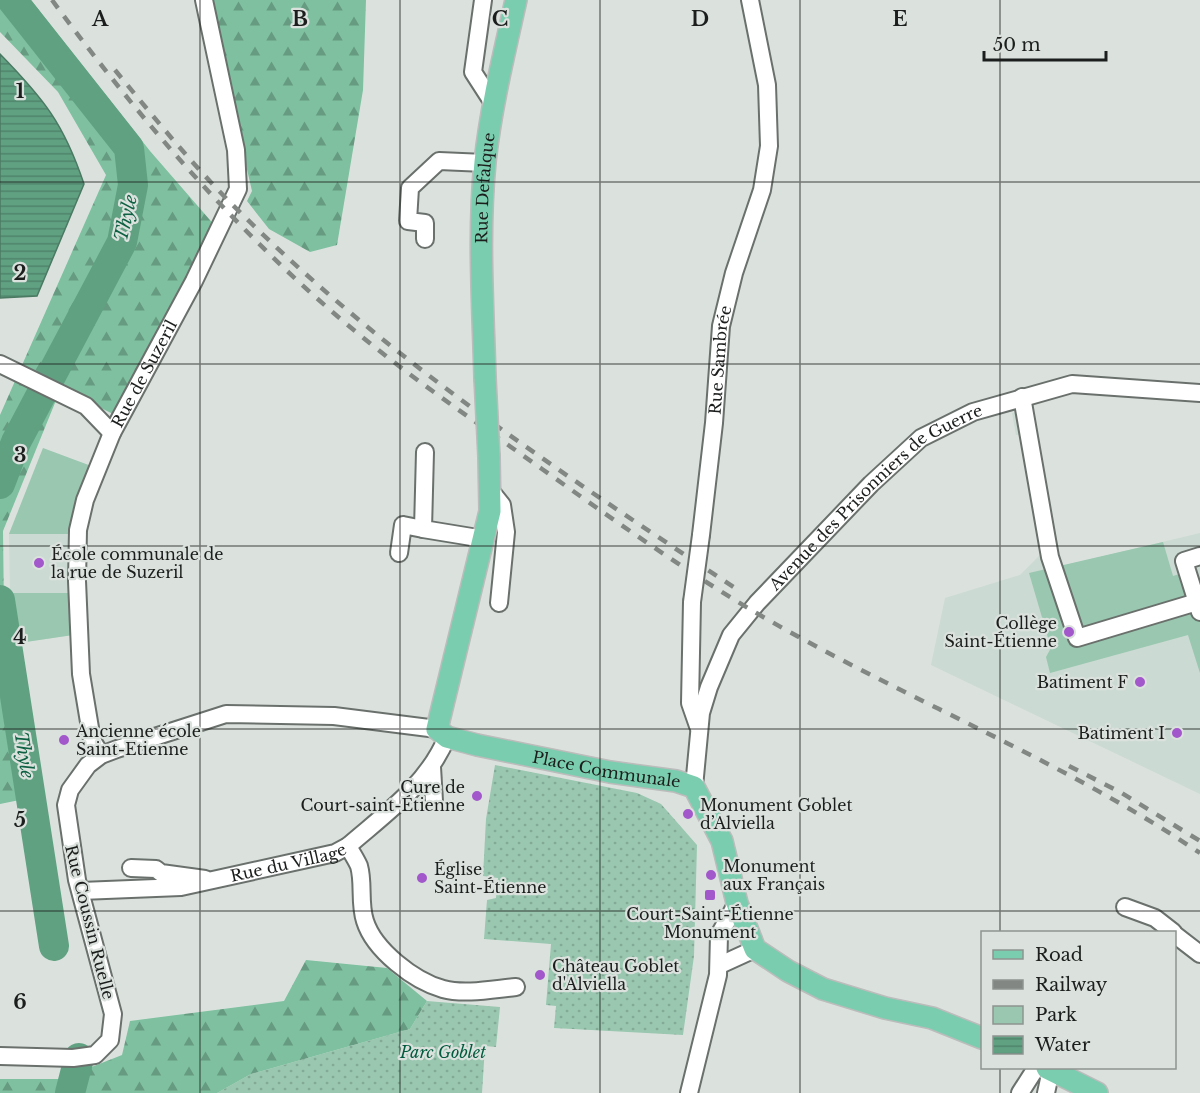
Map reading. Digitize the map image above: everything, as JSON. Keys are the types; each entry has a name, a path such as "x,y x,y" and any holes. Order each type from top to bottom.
{"main road":[{"name":"Rue Defalque","path":"489,472 481,257 485,163 493,103 516,0"},
{"path":"442,733 484,539 489,472"},
{"name":"Place Communale","path":"442,733 610,772 676,781 694,787 722,841 737,903 755,949"},
{"path":"755,949 799,978 842,995 932,1018 981,1038"},
{"path":"1047,1069 1097,1093"}],"street":[{"name":"Rue de Suzeril","path":"101,756 92,740 81,674 77,581 78,530 85,500 112,433 194,281 238,189 236,150 204,0"},
{"path":"483,0 473,72 493,103"},
{"name":"Rue Sambrée","path":"698,727 690,703 692,602 714,423 721,326 734,273 762,190 769,146 767,85 750,0"},
{"path":"425,239 425,223 408,222 410,188 439,161 485,163"},
{"path":"0,364 86,406 112,433"},
{"name":"Avenue des Prisonniers de Guerre","path":"694,787 698,727 709,687 731,635 757,603 871,484 921,438 973,412 1072,384 1200,393"},
{"path":"1022,397 1050,556 1077,638 1198,608 1184,561 1200,556"},
{"path":"423,529 425,452"},
{"path":"489,472 502,505 506,532 499,603"},
{"path":"399,553 403,525 484,539"},
{"name":"Rue Coussin Ruelle","path":"0,1056 73,1058 95,1055 110,1040 113,1014 81,891 66,811 66,798 88,765 101,756 202,720 233,713 334,716 442,733"},
{"name":"Rue du Village","path":"81,891 166,889 215,881 314,860 348,846 411,793 432,767 442,733"},
{"path":"432,767 434,801"},
{"path":"348,846 359,867 361,904 365,921 378,944 395,960 416,976 444,989 516,987"},
{"path":"131,868 156,869 163,873 215,881"},
{"path":"689,1093 720,965 719,935 737,903"},
{"path":"1125,907 1155,918 1171,931"},
{"path":"1176,935 1200,954"},
{"path":"720,965 755,949"},
{"path":"1020,1093 1044,1069"},
{"path":"1045,1069 1046,1093"}],"shaded area":[{"name":"Collège Saint-Étienne","path":"1032,408 1062,566 1200,533 1200,794 931,665 945,598 1020,575 1042,553 1020,435 1016,435 1012,413"},
{"name":"École communale de la rue de Suzeril","path":"43,448 71,531 69,621 73,635 19,643 10,593 9,534"}],"green space":[{"path":"0,0 31,0 150,151 216,227 115,415 61,388 3,531 4,613 39,796 0,804 0,415 106,175 58,92 0,32"},
{"path":"208,0 366,0 363,90 337,245 310,252 269,229 247,201 252,191"},
{"path":"43,448 94,467 71,531 69,534 9,534"},
{"path":"1163,542 1173,576 1196,569 1200,583 1200,673 1188,635 1050,673 1046,657 1051,648 1029,573"},
{"path":"10,593 69,593 69,621 73,635 19,643"},
{"path":"495,765 637,793 661,804 697,845 694,956 683,1035 554,1028 556,1006 546,1005 551,944 484,939 487,900 496,898 498,878 483,876 486,819"},
{"path":"306,960 387,968 427,1001 410,1029 251,1074 217,1093 0,1093 0,1079 61,1079 122,1055 130,1021 284,1001"},
{"name":"Parc Goblet","path":"427,1001 500,1007 496,1047 485,1046 482,1093 217,1093 251,1074 410,1029"}],"water":[{"path":"0,54 51,113 69,145 84,184 37,296 0,298"}],"waterway":[{"name":"Thyle","path":"0,484 16,442 122,242 133,185 129,148 12,0"},
{"name":"Thyle","path":"0,600 54,946"},
{"name":"Thyle","path":"70,1093 79,1058"}],"railway":[{"path":"52,0 156,133 232,216 312,294 424,385 646,542 753,611 865,672 1091,787 1200,853"},
{"path":"115,70 229,201 303,272 362,322 423,371 548,462 741,592"},
{"path":"1069,766 1120,792 1200,841"}],"place":[{"name":"École communale de la rue de Suzeril","path":"39,563"},
{"name":"Collège Saint-Étienne","path":"1069,632"},
{"name":"Batiment F","path":"1140,682"},
{"name":"Batiment I","path":"1177,733"},
{"name":"Ancienne école Saint-Etienne","path":"64,740"},
{"name":"Cure de Court-saint-Étienne","path":"477,796"},
{"name":"Monument Goblet d’Alviella","path":"688,814"},
{"name":"Monument aux Français","path":"711,875"},
{"name":"Église Saint-Étienne","path":"422,878"},
{"name":"Court-Saint-Étienne Monument","path":"710,895"},
{"name":"Château Goblet d'Alviella","path":"540,975"}]}
